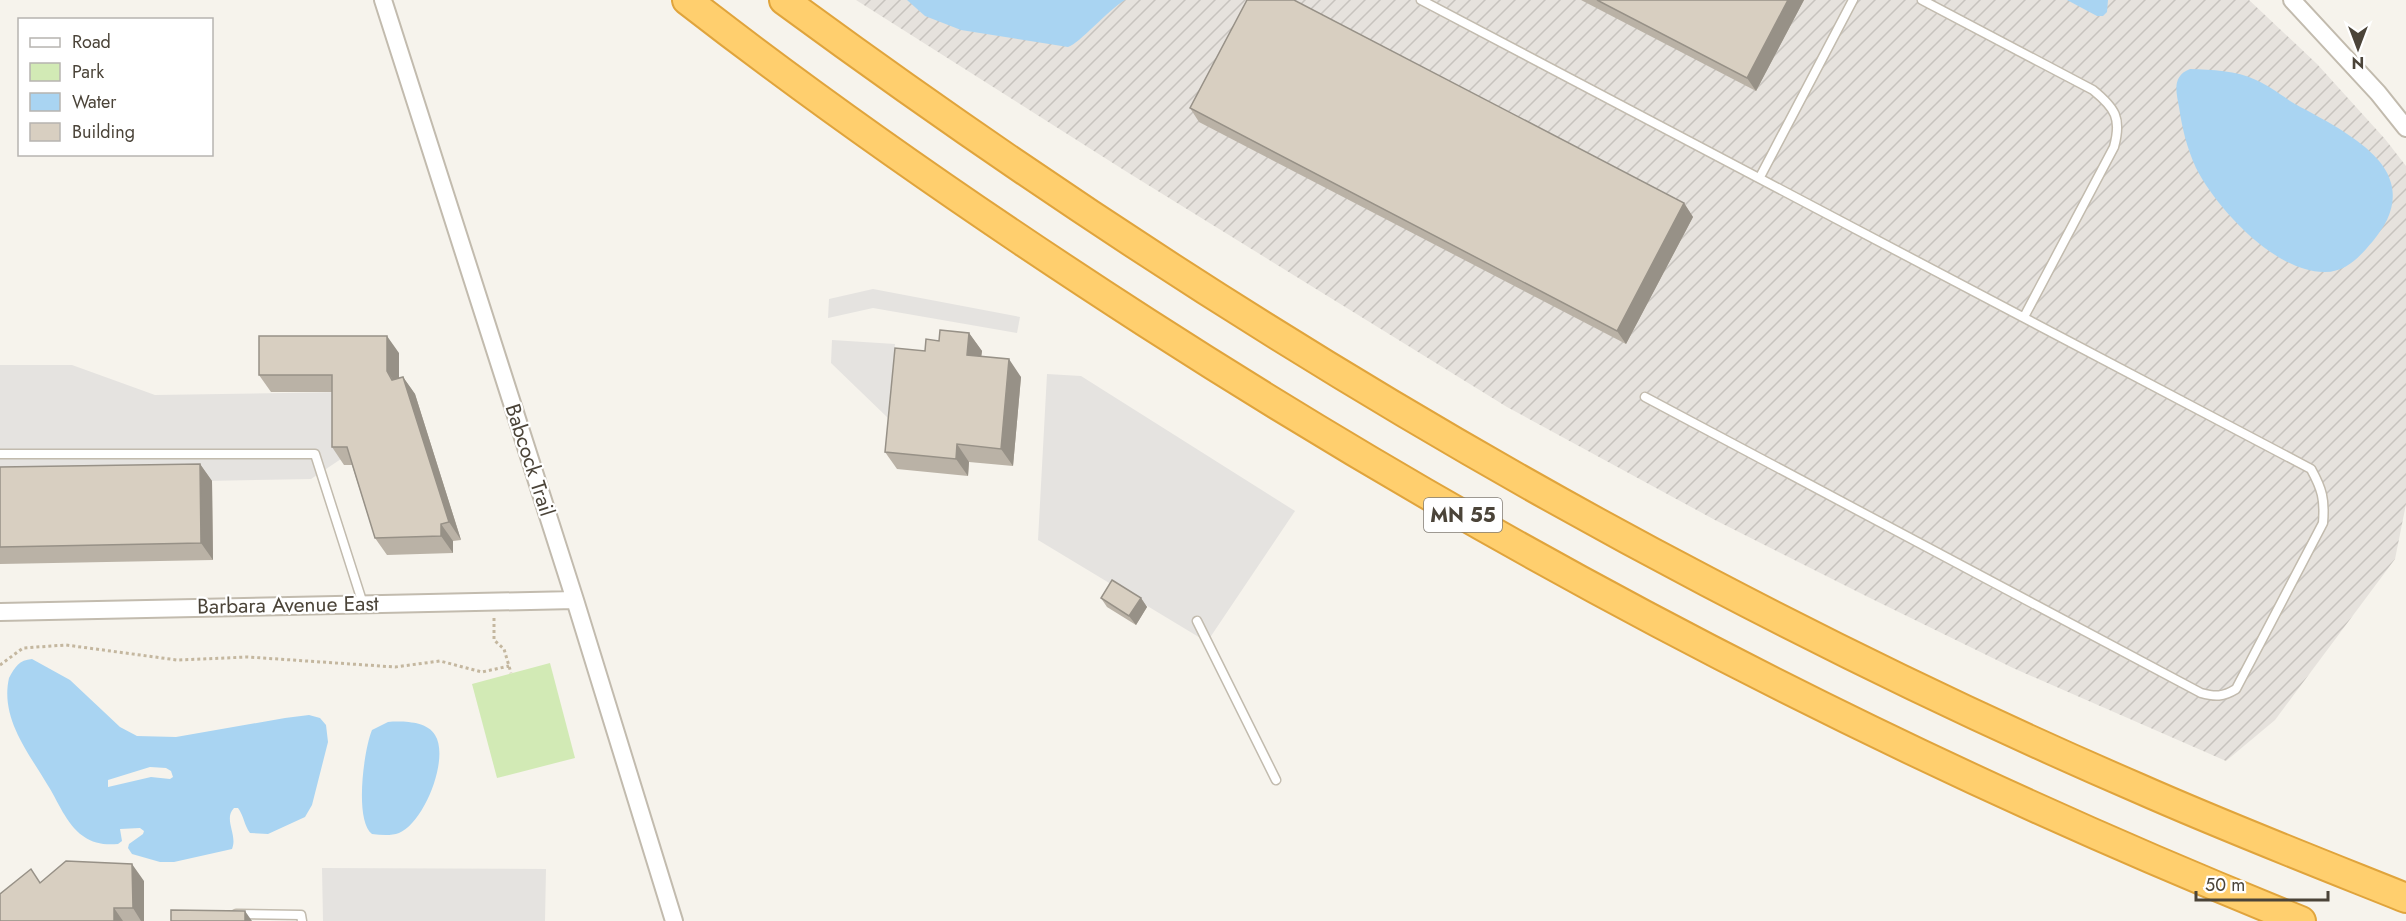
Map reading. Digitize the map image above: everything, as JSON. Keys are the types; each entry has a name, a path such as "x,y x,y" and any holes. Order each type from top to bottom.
{"highway":[{"name":"MN 55","path":"687,0 803,88 998,226 1291,414 1430,497 1638,613 1871,731 2081,829 2301,921"},
{"name":"MN 55","path":"784,0 977,139 1271,333 1589,518 1720,588 2002,727 2138,788 2406,898"}],"street":[{"name":"Babcock Trail","path":"383,0 575,600 674,921"},
{"path":"2292,0 2370,84 2406,128"},
{"name":"Barbara Avenue East","path":"0,612 575,600"}],"lane":[{"path":"1421,0 2311,469 2322,488 2323,523 2236,690 2227,695 2214,697 2201,693 1646,397"},
{"path":"1760,177 1853,0"},
{"path":"1922,0 2094,90 2110,104 2117,118 2118,133 2114,147 2024,317"},
{"path":"0,454 315,454 363,604"},
{"path":"1197,621 1276,780"},
{"path":"226,914 301,915 302,921"}],"path":[{"path":"493,601 494,640 504,649 511,673"},
{"path":"0,665 23,648 66,645 177,660 248,657 395,667 440,662 482,672 509,666"}],"shaded area":[{"path":"856,0 2249,0 2317,64 2385,139 2406,166 2406,504 2395,559 2275,720 2226,761 2013,668 1868,597 1715,520 1507,407 1127,172"},
{"path":"873,289 1020,317 1017,333 873,308 828,318 829,299"},
{"path":"832,340 895,344 888,418 831,363"},
{"path":"0,365 72,365 155,395 344,392 344,457 311,479 0,485"},
{"path":"1047,374 1081,376 1295,511 1207,642 1038,540"},
{"path":"322,868 546,869 545,921 323,921"}],"green space":[{"path":"550,663 575,758 497,778 472,684"}],"water":[{"path":"907,0 1125,0 1068,47 961,30 925,16"},
{"path":"2067,0 2108,0 2107,12 2103,16 2097,16"},
{"path":"2190,69 2232,72 2261,82 2351,136 2377,158 2386,170 2391,183 2392,207 2383,228 2358,257 2346,266 2333,271 2306,270 2268,250 2233,219 2218,202 2196,168 2185,138 2177,85 2180,76"},
{"path":"32,659 70,680 120,727 137,736 176,737 285,718 309,715 320,718 326,725 328,742 312,805 305,817 268,834 250,833 240,811 234,808 230,817 232,849 174,862 160,862 132,854 128,848 129,844 143,834 144,831 140,828 120,829 122,841 118,844 100,843 87,839 67,819 24,747 12,721 7,693 9,678 18,665","holes":["150,767 166,768 171,771 173,777 170,779 151,777 108,787 108,780"]},
{"path":"388,722 420,724 431,730 439,745 437,773 425,804 408,827 396,834 372,834 363,815 362,784 366,752 372,730"}],"building":[{"path":"1247,0 1294,0 1684,203 1617,331 1190,108"},
{"path":"1597,0 1788,0 1747,78"},
{"path":"940,330 969,333 967,355 1009,359 1001,449 957,444 956,459 885,452 895,348 925,351 926,339 939,341"},
{"path":"259,336 387,336 387,371 392,380 403,377 449,522 441,524 441,536 375,538 347,447 332,447 332,375 259,375"},
{"path":"200,464 201,543 0,547 0,467"},
{"path":"1112,580 1141,598 1129,616 1101,598"},
{"path":"66,861 132,864 133,908 114,908 114,921 0,921 0,894 31,869 40,883"},
{"path":"171,910 245,911 245,921 171,921"}]}
